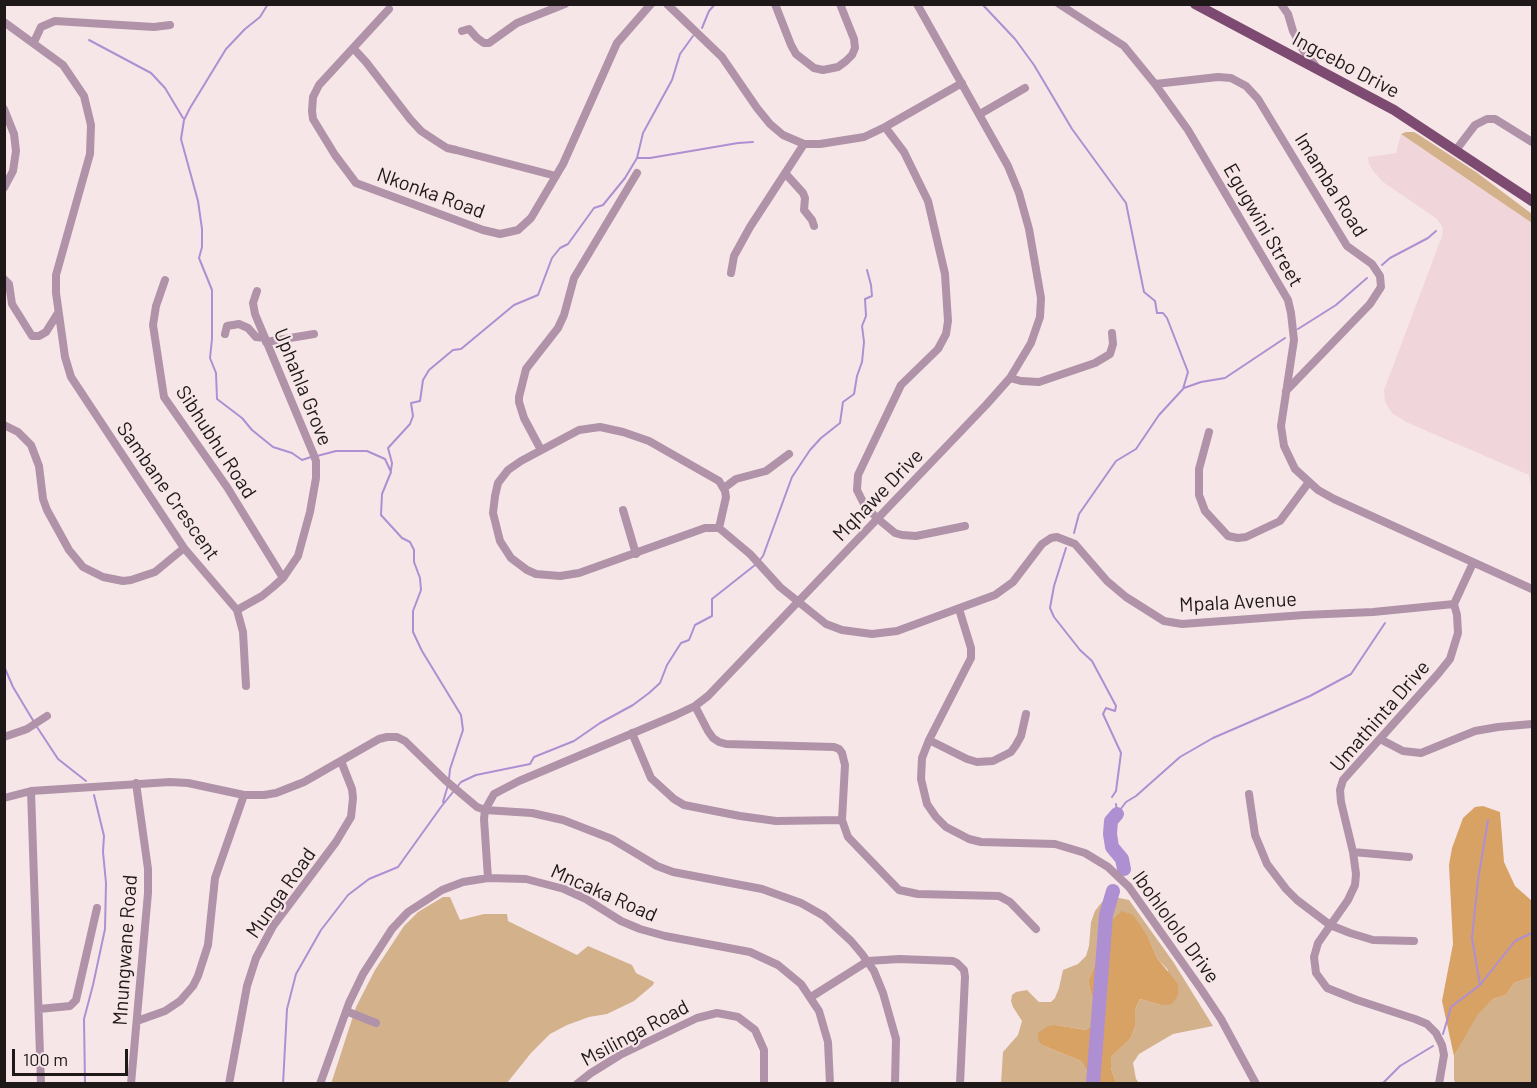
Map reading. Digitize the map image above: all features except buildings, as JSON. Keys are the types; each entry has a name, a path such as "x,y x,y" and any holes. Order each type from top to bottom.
{"main road":[{"name":"Ingcebo Drive","path":"1195,4 1394,110 1533,201"},
{"name":"Ingcebo Drive","path":"1476,164 1533,208"}],"street":[{"path":"462,31 469,29 484,43 489,43 517,23 565,4"},
{"name":"Nkonka Road","path":"388,9 315,91 313,119 335,155 356,183 483,230 500,234 518,230 531,218 571,147 617,43 651,4"},
{"path":"667,4 722,57 770,124 783,135 804,144 864,137 885,128 962,83"},
{"path":"775,4 790,45 796,54 814,68 823,70 838,67 846,62 855,48 854,39 840,4"},
{"name":"Mqhawe Drive","path":"485,810 494,794 503,788 695,706 708,696 1010,378 1025,355 1037,327 1041,298 1029,229 1019,193 1008,166 980,114 917,4"},
{"name":"Egugwini Street","path":"1059,4 1124,46 1155,84 1188,130 1287,300 1292,313 1294,340 1281,426 1282,440 1290,462 1309,482 1334,500 1533,589"},
{"path":"1281,4 1288,14 1293,32 1302,50 1318,70"},
{"path":"34,42 41,27 55,21 154,27 170,25"},
{"name":"Sambane Crescent","path":"4,22 59,61 71,75 84,96 91,125 90,154 58,267 56,293 58,313 65,357 71,377 184,548 237,610 243,632 246,686"},
{"path":"353,48 410,119 433,139 456,150 556,176"},
{"name":"Imamba Road","path":"1155,84 1218,77 1231,78 1246,86 1258,99 1347,246 1372,264 1380,276 1381,287 1375,297 1285,391"},
{"path":"980,114 1025,88"},
{"path":"4,109 14,134 16,151 12,171 4,188"},
{"path":"1456,150 1475,126 1487,119 1495,119 1533,142"},
{"path":"885,128 904,152 928,201 945,274 948,321 946,334 938,350 901,385 856,483 859,496 865,506 895,533 908,536 944,532 965,526"},
{"path":"731,273 734,256 762,207 804,144"},
{"path":"784,172 803,193 805,198 803,209 814,226"},
{"path":"541,450 524,418 519,402 526,369 558,328 577,272 637,173"},
{"path":"4,279 9,284 12,303 32,336 39,336 46,332 58,313"},
{"name":"Sibhubhu Road","path":"165,280 156,306 153,324 164,397 227,487 283,578"},
{"name":"Uphahla Grove","path":"237,610 262,596 283,578 298,556 315,486 314,457 265,340 253,303 257,291"},
{"path":"225,334 227,326 239,324 248,328 256,337 265,340 314,334"},
{"path":"1010,378 1039,382 1103,360 1112,350 1112,333"},
{"path":"4,426 18,432 31,445 39,466 43,499 47,510 69,550 83,567 114,580 131,580 155,572 184,548"},
{"path":"600,427 649,441 713,476 724,488 726,498 719,528 705,528 579,573 560,576 536,574 526,570 511,558 500,541 496,529 495,496 498,483 508,470 579,430 588,428 600,427"},
{"path":"1209,432 1200,461 1199,495 1206,511 1228,536 1246,537 1280,521 1309,482"},
{"path":"724,488 736,479 766,471 789,454"},
{"path":"623,510 636,554"},
{"name":"Mpala Avenue","path":"719,528 750,554 780,587 834,627 872,634 897,631 995,595 1008,587 1042,544 1051,538 1058,537 1075,544 1107,581 1126,597 1155,616 1172,623 1373,612 1454,604"},
{"path":"1454,604 1473,563"},
{"name":"Umathinta Drive","path":"1439,1083 1444,1050 1436,1033 1427,1024 1327,988 1319,979 1314,967 1314,957 1318,943 1348,900 1355,885 1353,852 1341,802 1341,785 1350,770 1450,659 1458,633 1454,604"},
{"name":"Ibohlololo Drive","path":"959,609 971,648 971,658 922,758 921,779 927,804 946,827 969,839 981,842 1055,844 1084,853 1108,867 1129,887 1194,979 1221,1019 1256,1083"},
{"path":"695,706 712,738 719,742 839,749 845,765 842,820 848,837 899,890 918,894 999,896 1010,902 1036,929"},
{"path":"929,740 977,762 993,761 1011,752 1016,745 1021,736 1026,714"},
{"path":"4,737 44,718"},
{"path":"1380,739 1403,751 1420,753 1475,731 1533,724"},
{"path":"632,733 651,778 684,805 776,821 842,820"},
{"path":"4,798 32,791 170,782 188,783 244,795 276,794 304,782 379,739 397,737 405,741 459,793 485,810 532,813 563,820 604,835 657,866 674,872 752,886 801,903 832,923 868,961 884,993 894,1027 895,1083"},
{"name":"Munga Road","path":"229,1083 247,986 260,949 273,926 336,842 351,817 352,789 341,762"},
{"name":"Mnungwane Road","path":"131,1083 148,893 148,869 136,783"},
{"path":"32,791 41,1083"},
{"path":"1249,794 1255,835 1267,864 1286,889 1308,909 1330,925 1373,940 1414,941"},
{"path":"137,1021 165,1011 180,1001 198,976 208,945 215,878 244,795"},
{"path":"485,810 484,838 488,878"},
{"path":"1353,852 1409,857"},
{"name":"Mncaka Road","path":"320,1083 346,1011 363,974 381,945 408,912 442,890 463,882 488,878 526,879 564,889 640,929 759,956 786,970 801,984 819,1011 826,1031 830,1083"},
{"path":"39,1009 70,1006 76,1000 97,908"},
{"path":"811,997 868,961 899,959 953,961 961,966 965,977 960,1083"},
{"path":"346,1011 376,1023"},
{"name":"Msilinga Road","path":"577,1083 620,1055 697,1018 717,1013 731,1014 744,1020 759,1036 764,1050 764,1083"}],"shaded area":[{"path":"1414,132 1476,172 1532,214 1532,223 1401,134"},
{"path":"1401,134 1532,223 1532,492 1529,475 1406,422 1392,413 1385,402 1384,390 1443,228 1437,219 1383,182 1369,164 1368,157 1396,153"},
{"path":"1483,806 1500,812 1504,862 1515,886 1532,901 1532,977 1514,983 1506,995 1493,999 1478,1014 1454,1056 1442,1001 1453,944 1449,865 1452,848 1463,818 1475,807"},
{"path":"443,897 450,897 460,920 484,914 507,914 508,921 577,955 588,946 632,965 636,973 654,982 653,985 634,1001 607,1014 589,1017 550,1034 507,1083 331,1084 356,1007 375,970 404,926 418,912"},
{"path":"1119,898 1129,900 1174,963 1213,1026 1173,1034 1139,1054 1133,1063 1139,1083 1116,1083 1111,1068 1111,1057 1131,1038 1135,1026 1135,1009 1140,999 1161,1005 1168,970 1157,958 1148,937 1113,919 1108,936 1097,951 1095,965 1088,981 1092,997 1102,1012 1102,1018 1086,1030 1056,1025 1042,1045 1081,1061 1094,1083 1001,1084 1003,1052 1018,1035 1022,1021 1013,1007 1012,995 1027,990 1039,1002 1051,1002 1059,988 1063,970 1078,964 1086,956 1095,911 1102,902"},
{"path":"1122,911 1133,915 1148,937 1157,958 1178,984 1178,995 1172,1004 1161,1005 1140,999 1135,1009 1135,1026 1131,1038 1111,1057 1111,1068 1116,1083 1094,1083 1081,1061 1042,1045 1038,1040 1038,1033 1048,1026 1056,1025 1086,1030 1102,1018 1102,1012 1092,997 1088,981 1095,965 1097,951 1108,936 1113,919"},
{"path":"1532,977 1532,1083 1456,1084 1454,1056 1477,1014 1493,999 1506,995 1514,983"}],"waterway":[{"path":"268,4 260,17 226,49 190,108 184,120 181,139 198,201 202,229 202,247 199,258 212,290 210,358 216,373 217,399 242,418 252,430 273,447 292,453 302,460 311,457"},
{"path":"702,28 709,11 715,4"},
{"path":"982,4 1015,39 1034,65 1072,129 1126,203 1144,292 1155,301 1157,313 1163,313 1167,318 1188,372 1183,389 1159,415 1136,449 1116,461 1079,514 1074,533"},
{"path":"391,470 392,463 388,448 410,424 413,416 411,403 420,401 423,380 429,370 453,350 461,349 514,305 538,295 552,258 560,248 568,244 594,208 603,205 625,178 637,158 643,133 672,80 680,54 693,36"},
{"path":"89,40 151,73 165,88 183,118"},
{"path":"638,158 753,142"},
{"path":"1382,265 1436,231"},
{"path":"759,561 763,556 792,477 810,450 840,423 843,402 854,394 862,362 864,342 862,326 866,316 865,299 872,296 867,270"},
{"path":"1298,329 1336,305 1367,278"},
{"path":"1184,388 1201,382 1225,378 1285,338"},
{"path":"317,456 336,451 367,451 385,459 391,472 382,494 381,515 402,538 410,542 414,550 414,562 420,578 421,590 413,611 413,632 461,715 463,730 449,779"},
{"path":"1066,548 1054,586 1050,608 1054,617 1080,650 1092,661 1116,706 1115,711 1106,708 1103,714 1121,753 1116,791 1112,797"},
{"path":"283,1084 287,1009 296,974 321,930 348,895 369,879 398,867 461,782 476,775 530,764 534,757 574,741 649,693 660,683 667,665 681,643 689,640 695,625 712,616 712,599 755,565"},
{"path":"1117,814 1126,802 1180,757 1213,738 1310,696 1351,674 1385,623"},
{"path":"4,666 13,687 34,722"},
{"path":"37,727 58,759 86,781"},
{"path":"443,802 448,785"},
{"path":"85,1084 84,1019 105,929 104,836 94,795"},
{"path":"1116,804 1117,813"},
{"path":"1117,814 1111,821 1110,834 1112,847 1122,859 1124,869"},
{"path":"1480,985 1472,938 1478,880 1488,820"},
{"path":"1093,1084 1106,915 1113,891"},
{"path":"1443,1034 1451,1007 1480,985 1515,941 1532,933"},
{"path":"1382,1084 1400,1066 1433,1046"}]}
